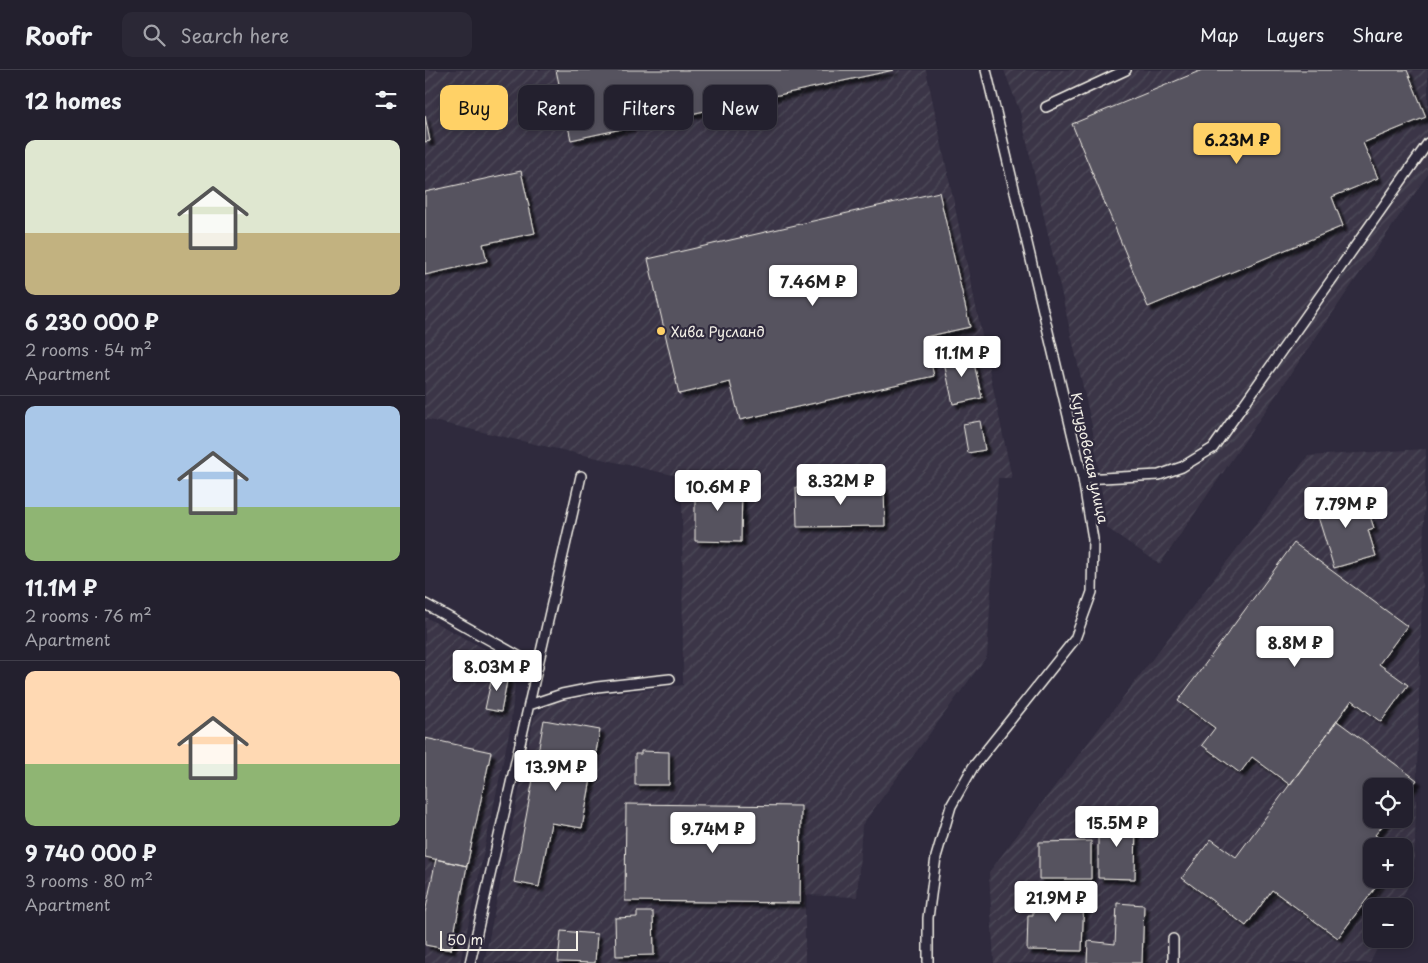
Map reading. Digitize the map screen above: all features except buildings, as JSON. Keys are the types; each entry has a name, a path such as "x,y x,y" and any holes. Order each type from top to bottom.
{"lane":[{"name":"Кутузовская улица","path":"929,963 928,918 935,866 951,806 973,766 1075,639 1092,592 1093,539 1083,478 986,70"},
{"path":"1046,107 1126,70"},
{"path":"1083,478 1159,475 1182,467 1213,448 1428,143"},
{"path":"470,963 581,476"},
{"path":"425,604 538,667"},
{"path":"529,705 562,694 597,687 669,679"},
{"path":"1173,939 1173,963"}],"shaded area":[{"path":"425,70 926,70 1012,478 998,478 987,656 862,825 857,897 805,895 805,963 484,963 534,717 551,702 683,685 682,477 425,419"},
{"path":"1004,70 1428,70 1428,174 1160,564 1107,528 1092,426 1020,112"},
{"path":"1426,449 1414,874 1413,876 1413,838 1363,838 1363,888 1407,888 1402,898 1363,898 1363,948 1378,948 1370,963 994,963 989,872 1308,456"},
{"path":"425,617 500,657 516,675 510,729 460,963 425,963"}],"place":[{"name":"Хива Русланд","path":"661,331"}]}
